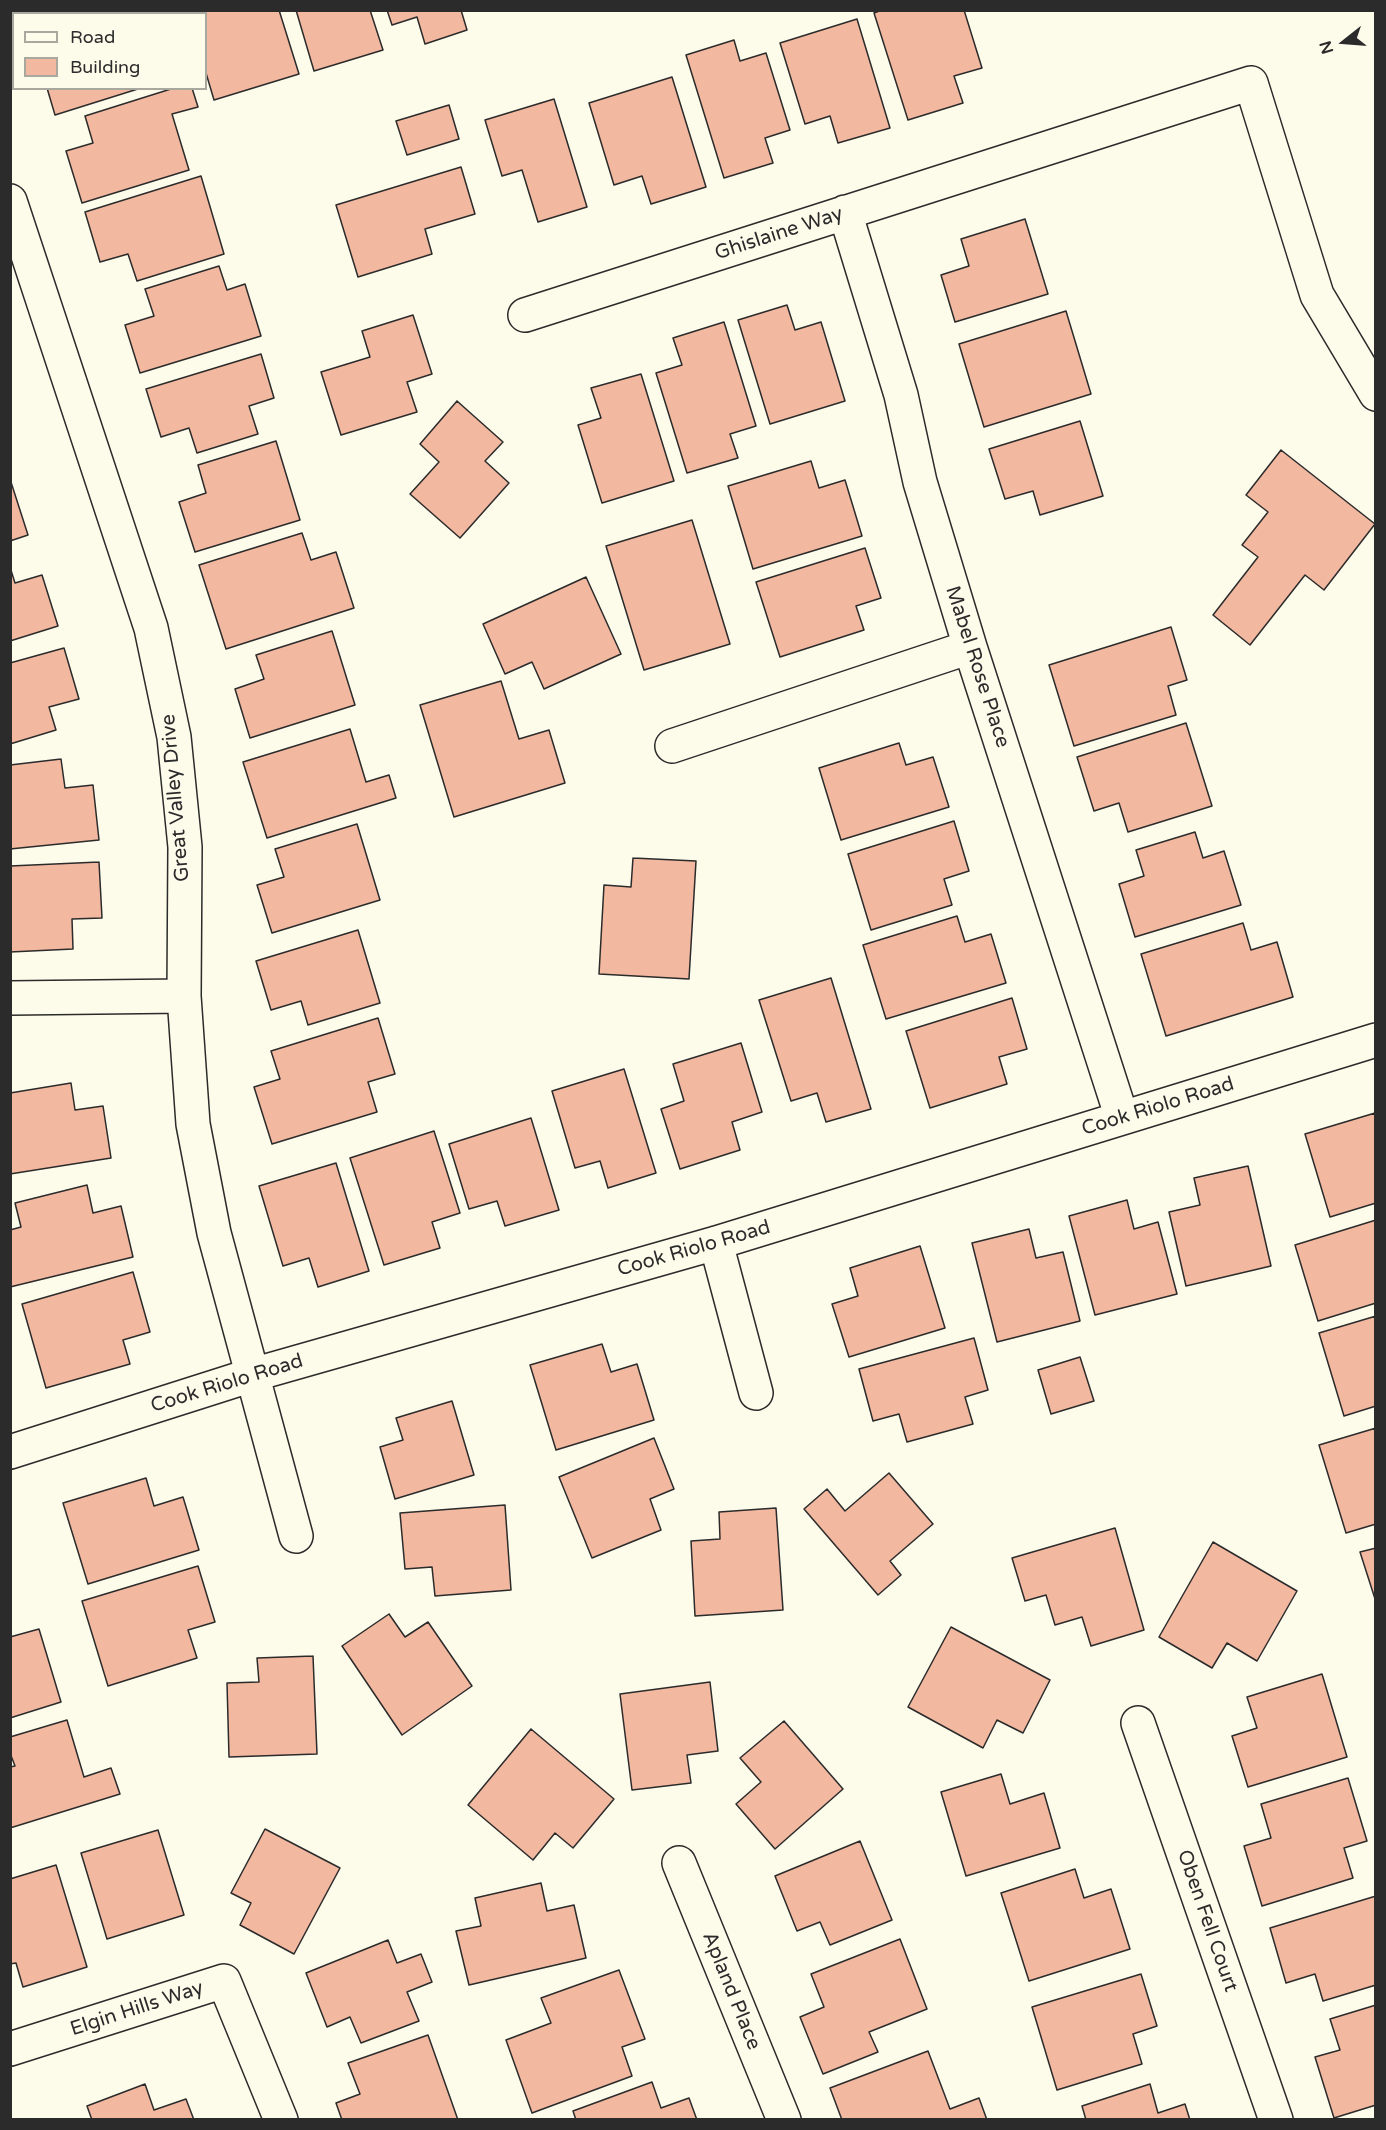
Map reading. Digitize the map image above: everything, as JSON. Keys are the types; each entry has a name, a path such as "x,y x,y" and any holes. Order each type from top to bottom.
{"street":[{"name":"Ghislaine Way","path":"525,315 1032,151 1251,83 1317,296 1376,394"},
{"name":"Great Valley Drive","path":"10,201 151,628 174,737 185,847 184,996 193,1124 214,1233 296,1536"},
{"name":"Mabel Rose Place","path":"845,212 901,395 920,482 970,647 1122,1118"},
{"path":"672,746 970,647"},
{"path":"10,999 184,996"},
{"name":"Cook Riolo Road","path":"10,1452 252,1375 716,1243 1376,1040"},
{"path":"716,1243 756,1393"},
{"name":"Oben Fell Court","path":"1138,1723 1276,2120"},
{"name":"Apland Place","path":"679,1863 784,2120"},
{"name":"Elgin Hills Way","path":"10,2049 224,1981 281,2120"}],"building":[{"path":"135,10 136,12 87,12"},
{"path":"186,10 279,10 299,74 214,100 207,76 207,12 186,12"},
{"path":"296,10 370,10 383,50 314,71"},
{"path":"387,10 461,10 467,30 425,44 417,17 392,25"},
{"path":"882,10 964,10 982,68 954,76 963,103 908,120 874,13"},
{"path":"857,19 890,128 838,143 830,116 805,124 780,43"},
{"path":"734,40 740,61 766,53 790,130 765,138 773,163 724,178 686,55"},
{"path":"672,77 706,187 651,204 642,176 614,185 589,103"},
{"path":"48,90 135,90 55,115"},
{"path":"168,90 193,90 198,107 172,114 189,170 82,203 66,151 93,143 85,116"},
{"path":"554,99 587,207 538,222 522,170 502,176 485,120"},
{"path":"449,105 459,139 407,155 396,121"},
{"path":"461,167 475,214 425,229 432,254 358,277 336,205"},
{"path":"201,176 224,254 137,281 128,254 100,262 85,212"},
{"path":"1025,219 1048,294 955,322 941,275 969,266 961,239"},
{"path":"219,266 227,290 245,284 261,336 140,373 125,325 154,316 145,289"},
{"path":"787,305 795,330 821,322 845,401 770,424 738,320"},
{"path":"1066,311 1091,394 984,427 959,344"},
{"path":"413,315 432,374 407,382 417,412 341,435 321,372 370,357 362,331"},
{"path":"724,322 756,426 730,434 738,458 687,473 656,373 682,365 673,338"},
{"path":"261,354 274,398 249,406 258,434 197,453 189,428 161,437 146,389"},
{"path":"641,374 674,481 602,503 578,425 601,418 591,388"},
{"path":"457,401 503,442 485,461 509,483 460,538 410,494 439,462 420,444"},
{"path":"1080,421 1103,496 1040,515 1033,491 1005,499 989,449"},
{"path":"276,441 300,520 195,552 179,502 206,493 198,465"},
{"path":"1281,450 1375,524 1324,590 1305,575 1250,645 1213,615 1258,557 1242,545 1268,512 1246,495"},
{"path":"811,461 819,488 845,480 862,536 753,569 728,486"},
{"path":"10,479 28,535 10,541"},
{"path":"692,520 730,644 644,670 606,546"},
{"path":"302,533 311,560 336,552 354,608 226,649 199,565"},
{"path":"865,548 881,598 856,606 864,630 780,657 756,582"},
{"path":"10,567 15,583 42,575 58,626 10,641"},
{"path":"586,577 621,654 544,689 532,662 505,674 483,624"},
{"path":"1171,627 1187,680 1168,686 1176,715 1074,746 1049,665"},
{"path":"332,631 355,705 250,738 235,689 264,679 256,655"},
{"path":"64,648 79,699 49,707 56,730 10,744 10,663"},
{"path":"501,681 519,739 549,730 565,783 454,817 420,705"},
{"path":"1186,723 1212,806 1128,832 1119,803 1094,811 1077,757"},
{"path":"350,729 366,782 389,775 396,798 267,838 243,762"},
{"path":"899,743 906,765 933,757 949,807 841,840 819,768"},
{"path":"61,759 65,788 93,785 99,840 10,849 10,765"},
{"path":"954,821 969,871 944,879 952,905 871,930 848,854"},
{"path":"357,824 380,900 272,933 257,885 284,877 275,849"},
{"path":"1195,832 1203,858 1224,851 1241,905 1135,937 1119,884 1144,876 1136,850"},
{"path":"633,858 696,861 689,979 599,974 604,885 631,887"},
{"path":"99,862 102,918 72,919 73,949 10,952 10,866"},
{"path":"957,916 965,942 991,934 1006,983 886,1019 863,945"},
{"path":"1243,923 1251,950 1277,942 1293,997 1166,1036 1141,954"},
{"path":"358,930 380,1003 308,1025 301,1001 271,1010 256,961"},
{"path":"831,978 871,1109 826,1122 817,1093 791,1101 759,1000"},
{"path":"1012,998 1027,1049 999,1057 1007,1084 930,1108 906,1031"},
{"path":"378,1018 395,1074 368,1082 377,1112 272,1144 254,1087 280,1079 271,1051"},
{"path":"741,1043 762,1112 732,1122 740,1150 680,1169 661,1109 684,1101 673,1064"},
{"path":"624,1069 656,1173 608,1188 600,1161 575,1168 552,1091"},
{"path":"71,1083 75,1110 103,1106 111,1158 10,1174 10,1093"},
{"path":"1375,1113 1376,1203 1330,1217 1305,1134"},
{"path":"531,1118 559,1210 505,1226 497,1201 469,1209 449,1144"},
{"path":"434,1131 460,1213 432,1222 440,1248 384,1265 350,1158"},
{"path":"336,1163 369,1271 318,1287 309,1258 283,1266 259,1186"},
{"path":"1248,1166 1271,1266 1186,1286 1169,1212 1200,1205 1194,1178"},
{"path":"87,1185 93,1213 121,1206 133,1257 10,1287 10,1230 21,1227 15,1203"},
{"path":"1127,1200 1134,1229 1158,1222 1177,1294 1095,1315 1069,1216"},
{"path":"1376,1220 1376,1303 1318,1321 1295,1245"},
{"path":"1029,1229 1036,1258 1063,1252 1080,1321 997,1342 972,1243"},
{"path":"920,1246 945,1328 849,1357 832,1304 858,1296 850,1268"},
{"path":"133,1272 150,1332 123,1340 130,1364 46,1388 22,1304"},
{"path":"1376,1316 1376,1406 1344,1416 1319,1333"},
{"path":"974,1338 988,1390 965,1397 973,1424 907,1442 899,1414 873,1421 859,1369"},
{"path":"602,1344 611,1372 637,1364 654,1420 556,1450 530,1365"},
{"path":"1080,1357 1094,1401 1051,1414 1038,1370"},
{"path":"452,1401 474,1475 395,1499 380,1447 403,1440 396,1418"},
{"path":"1376,1428 1376,1524 1346,1533 1319,1445"},
{"path":"654,1438 674,1489 650,1499 661,1530 592,1558 559,1477"},
{"path":"889,1473 933,1524 890,1561 901,1575 878,1595 804,1509 827,1489 845,1511"},
{"path":"146,1478 154,1506 183,1497 199,1550 88,1584 63,1503"},
{"path":"505,1505 511,1590 435,1596 432,1567 405,1569 400,1513"},
{"path":"776,1508 783,1610 695,1616 691,1541 720,1539 719,1512"},
{"path":"1115,1528 1144,1630 1091,1646 1082,1617 1055,1625 1046,1595 1025,1601 1012,1558"},
{"path":"1213,1542 1297,1591 1257,1661 1227,1643 1212,1668 1159,1637"},
{"path":"1376,1548 1376,1602 1360,1552"},
{"path":"198,1566 215,1622 188,1630 197,1658 108,1686 82,1601"},
{"path":"389,1614 405,1637 428,1622 472,1686 402,1735 342,1646"},
{"path":"951,1627 1050,1680 1023,1733 997,1720 983,1748 908,1707"},
{"path":"39,1629 61,1702 10,1718 10,1637"},
{"path":"313,1656 317,1754 229,1757 227,1683 259,1682 257,1658"},
{"path":"1322,1674 1347,1757 1248,1787 1232,1736 1257,1728 1247,1697"},
{"path":"710,1682 718,1751 687,1755 691,1783 632,1790 620,1694"},
{"path":"67,1720 84,1777 111,1768 120,1794 10,1828 10,1767 15,1766 10,1753 10,1737"},
{"path":"784,1721 843,1789 775,1849 736,1804 761,1782 740,1758"},
{"path":"531,1729 614,1799 573,1848 555,1833 533,1860 468,1805"},
{"path":"1001,1774 1010,1804 1044,1793 1060,1848 966,1876 941,1792"},
{"path":"1348,1778 1367,1841 1344,1848 1353,1878 1262,1906 1244,1846 1271,1838 1261,1804"},
{"path":"265,1829 340,1868 294,1954 240,1925 251,1903 231,1893"},
{"path":"158,1830 184,1915 107,1939 81,1853"},
{"path":"860,1841 892,1920 830,1945 820,1922 797,1931 775,1876"},
{"path":"56,1865 87,1967 23,1987 16,1963 10,1964 10,1879"},
{"path":"1075,1869 1084,1898 1111,1889 1130,1949 1029,1981 1001,1893"},
{"path":"541,1883 547,1911 574,1905 586,1958 469,1985 456,1931 481,1926 475,1898"},
{"path":"1376,1896 1376,1985 1323,2001 1315,1974 1286,1983 1270,1928"},
{"path":"900,1939 927,2009 869,2032 878,2052 823,2074 800,2017 824,2007 811,1974"},
{"path":"388,1940 397,1963 421,1954 432,1982 407,1992 419,2021 361,2043 350,2017 327,2027 306,1973"},
{"path":"619,1970 645,2039 622,2047 632,2076 532,2113 506,2040 551,2023 541,1998"},
{"path":"1141,1974 1157,2026 1133,2034 1142,2064 1057,2090 1032,2007"},
{"path":"1376,2005 1376,2105 1334,2118 1315,2057 1340,2050 1330,2019"},
{"path":"428,2035 458,2120 342,2120 336,2103 360,2094 348,2063"},
{"path":"928,2051 950,2109 979,2098 987,2120 842,2120 830,2088"},
{"path":"652,2082 661,2108 689,2098 697,2120 576,2120 573,2111"},
{"path":"145,2084 154,2110 186,2099 194,2120 92,2120 87,2106"},
{"path":"1150,2084 1158,2113 1185,2104 1190,2120 1086,2120 1082,2106"}]}
